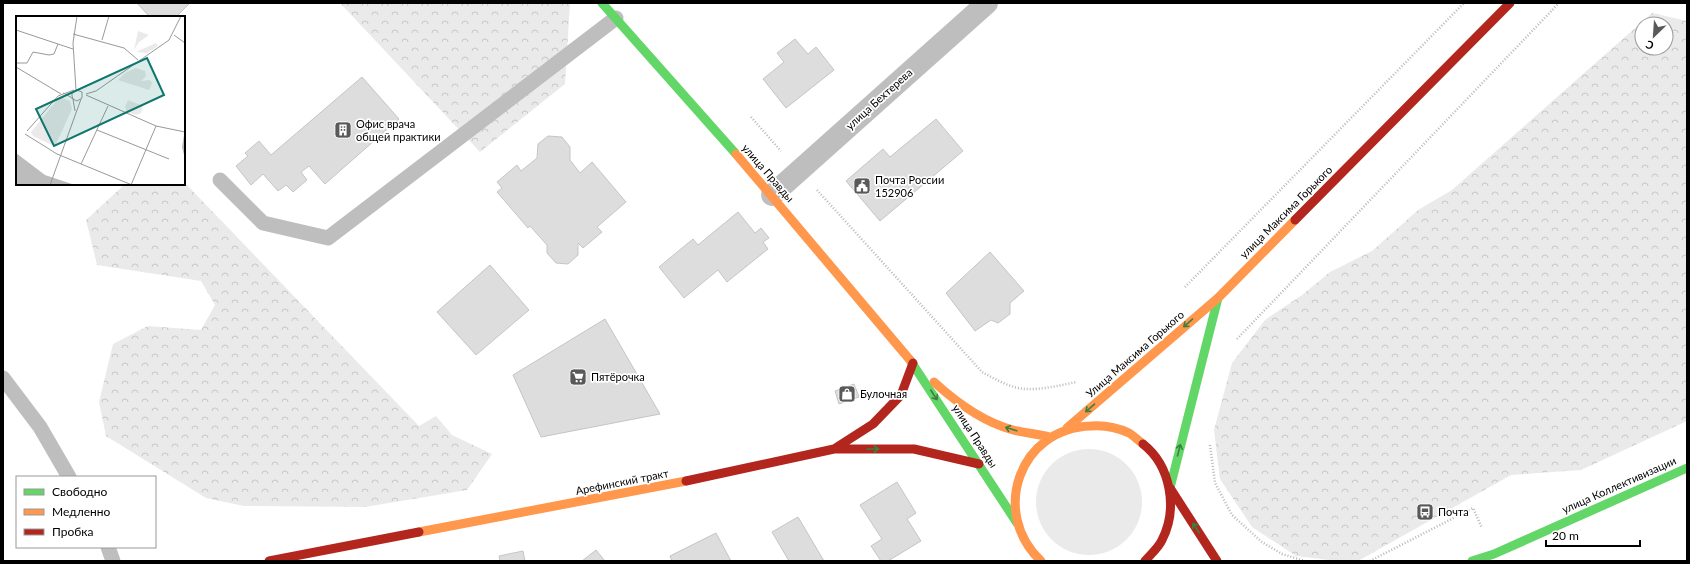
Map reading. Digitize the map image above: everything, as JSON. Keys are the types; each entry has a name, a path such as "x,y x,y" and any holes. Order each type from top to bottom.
{"street":[{"name":"улица Правды","path":"602,3 772,195 912,362 1016,522"},
{"name":"улица Бехтерева","path":"772,195 987,3"},
{"name":"улица Максима Горького","path":"1218,298 1510,3"},
{"name":"Улица Максима Горького","path":"1067,428 1218,298"},
{"path":"1217,561 1170,488 1218,298"},
{"name":"улица Правды","path":"912,362 953,400 986,420 1014,430 1050,437"},
{"path":"834,449 873,424 901,395 912,362"},
{"path":"1037,559 1024,540 1016,522 1014,503 1016,483 1023,465 1035,449 1050,437 1067,428 1086,424 1106,425 1124,431 1141,441 1155,455 1165,470 1170,488 1171,507 1168,525 1161,542 1150,557 1145,561"},
{"name":"Арефинский тракт","path":"269,561 677,483 834,449 914,450 979,464"},
{"name":"улица Коллективизации","path":"1478,560 1687,468"}],"lane":[{"path":"220,180 263,224 328,238 616,18"},
{"path":"3,378 40,427 68,476"},
{"path":"108,548 113,561"}],"path":[{"path":"1183,289 1464,3"},
{"path":"1234,345 1248,327 1559,3"},
{"path":"751,117 982,372 1005,383 1025,389 1078,382"},
{"path":"1210,439 1215,483 1232,515 1262,542 1282,554 1304,561"},
{"path":"1370,561 1473,508"}],"green space":[{"path":"340,3 570,3 565,84 480,152"},
{"path":"1652,13 1665,16 1649,16"},
{"path":"1674,18 1687,21 1687,421 1581,470 1511,475 1358,561 1337,561 1296,556 1252,527 1220,479 1214,430 1232,363 1265,320 1302,295 1330,272 1372,251 1418,210 1452,190 1634,29 1634,56 1674,56"},
{"path":"185,183 419,426 436,416 452,435 492,454 467,490 365,507 244,506 206,498 106,436 99,402 113,344 148,326 201,330 215,305 201,281 97,265 86,220 124,185 185,185"},
{"path":"1089,449 1109,453 1126,465 1138,482 1142,502 1138,522 1126,539 1109,551 1089,555 1069,551 1052,539 1040,522 1036,502 1040,482 1052,465 1069,453"}],"building":[{"path":"137,3 190,3 177,16 146,16 148,15"},
{"path":"795,39 808,54 816,47 834,70 786,108 763,79 784,62 777,53"},
{"name":"Офис врача общей практики","path":"362,77 399,119 325,184 309,166 301,172 307,180 293,192 286,185 278,191 263,174 251,185 236,166 248,156 245,153 259,141 271,155"},
{"path":"936,119 963,151 880,221 846,181 883,149 890,157"},
{"path":"548,136 562,137 570,147 570,160 580,173 592,162 626,202 597,227 602,232 583,248 578,243 578,255 568,264 556,263 547,253 547,245 530,226 528,228 497,192 502,188 497,182 517,165 521,171 537,158 538,144"},
{"path":"738,212 755,233 761,228 769,238 763,242 768,249 727,282 718,270 684,298 659,267 693,239 698,245"},
{"path":"990,252 1024,291 1010,303 1010,314 998,323 991,320 975,331 946,293"},
{"path":"490,265 529,310 476,355 437,312"},
{"path":"605,319 660,414 541,437 513,375"},
{"name":"Булочная","path":"854,384 859,397 839,404 835,391"},
{"path":"897,482 916,513 907,519 921,541 888,561 881,561 871,546 882,539 860,505"},
{"path":"798,517 824,561 789,561 772,532"},
{"path":"716,533 731,561 672,561 670,556"},
{"path":"596,550 605,561 582,561"},
{"path":"523,551 525,561 500,561 499,556"}],"traffic: fast":[{"path":"602,3 736,154"},
{"path":"1170,488 1218,298"},
{"path":"910,360 1017,523"},
{"path":"1472,561 1494,554 1687,468"}],"traffic: slow":[{"path":"736,154 910,360"},
{"path":"1067,428 1218,298 1295,220"},
{"path":"934,382 961,404 991,422 1013,430 1050,437"},
{"path":"1041,561 1026,542 1017,520 1015,498 1020,476 1030,457 1046,441 1066,430 1091,426 1105,426 1119,429 1129,433 1143,444"},
{"path":"419,532 686,481"}],"traffic: jam":[{"path":"1295,220 1510,3"},
{"path":"834,449 873,424 901,395 913,363"},
{"path":"1143,444 1153,453 1166,476 1170,502 1170,515 1161,543 1145,561"},
{"path":"686,481 834,449 914,449 979,464"},
{"path":"1170,488 1217,561"},
{"path":"269,561 419,532"}],"place":[{"name":"Офис врача общей практики","path":"343,130"},
{"name":"Почта России 152906","path":"862,186"},
{"name":"Пятёрочка","path":"578,377"},
{"name":"Булочная","path":"847,394"},
{"name":"Почта","path":"1425,512"}]}
